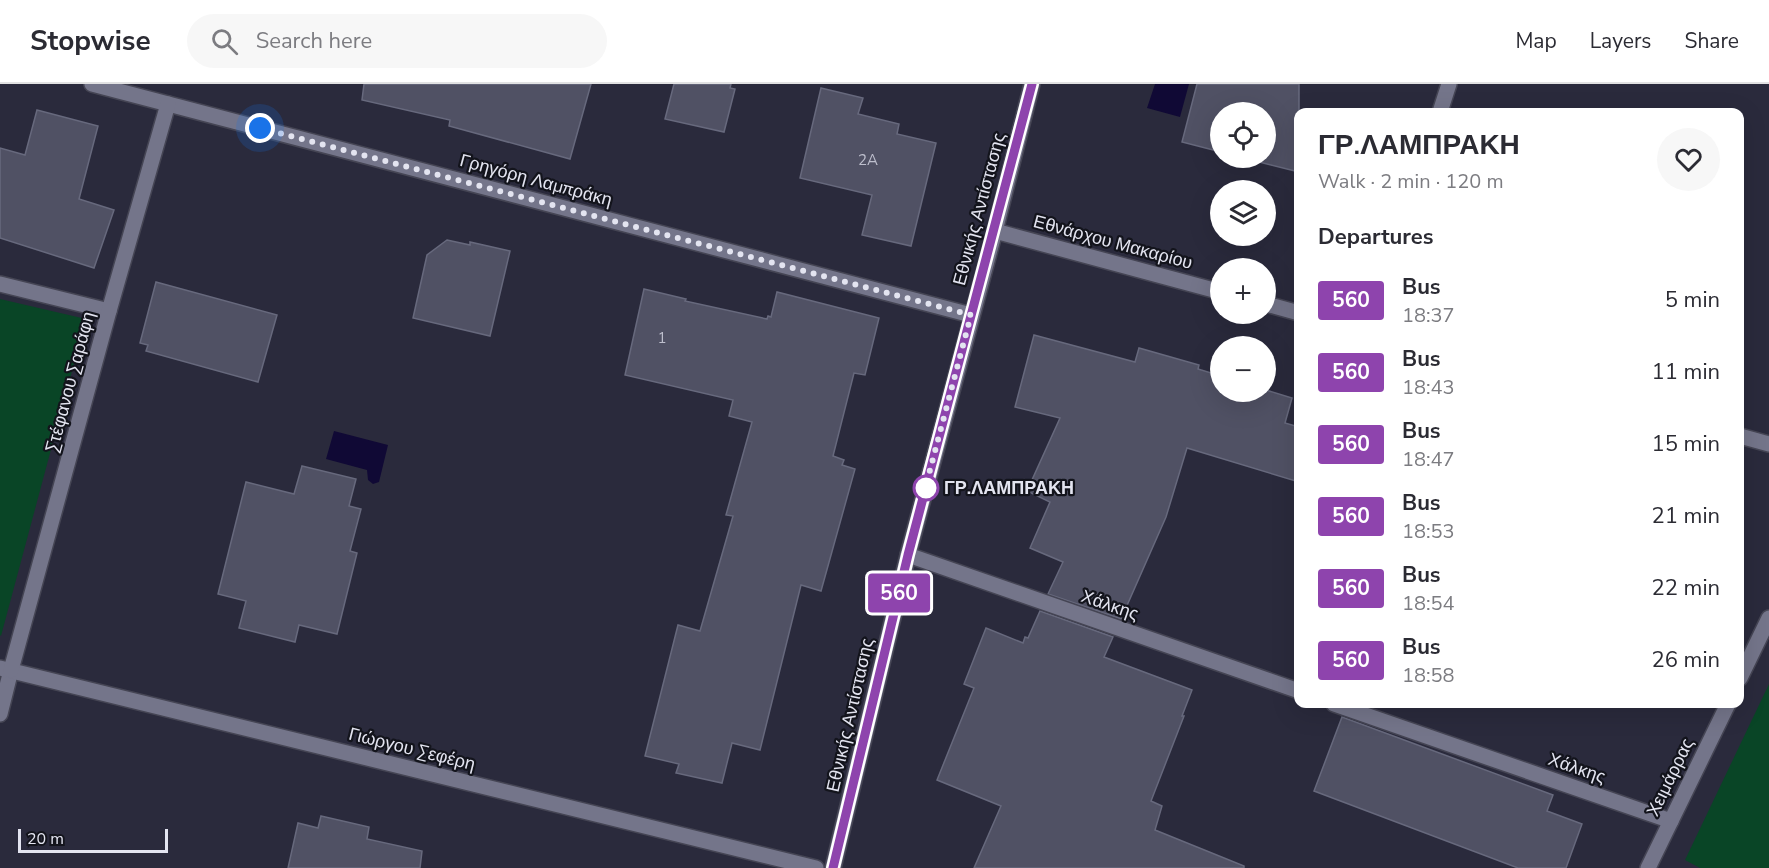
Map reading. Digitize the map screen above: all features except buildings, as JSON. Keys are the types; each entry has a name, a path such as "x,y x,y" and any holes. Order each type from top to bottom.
{"street":[{"name":"Γρηγόρη Λαμπράκη","path":"92,84 116,87 168,104 971,315"},
{"name":"Εθνικής Αντίστασης","path":"833,868 908,555 1032,84"},
{"path":"1441,108 1449,84"},
{"name":"Στέφανου Σαράφη","path":"0,714 5,669 168,104"},
{"name":"Εθνάρχου Μακαρίου","path":"995,231 1210,289"},
{"path":"0,284 109,311"},
{"path":"1276,307 1294,312"},
{"path":"1744,437 1769,444"},
{"name":"Χάλκης","path":"908,555 1294,689"},
{"path":"1744,670 1769,618"},
{"name":"Γιώργου Σεφέρη","path":"5,669 816,868"},
{"name":"Χάλκης","path":"1346,708 1671,821"},
{"name":"Χειμάρρας","path":"1648,868 1726,708"}],"green space":[{"path":"0,299 86,319 1,636 0,635"},
{"path":"1769,684 1769,868 1700,868 1685,860"}],"shaded area":[{"path":"1155,84 1189,84 1180,117 1147,108"},
{"path":"334,431 388,445 379,482 373,484 368,480 367,470 326,459"}],"bus line":[{"name":"560","path":"833,868 908,555 1032,84"}],"place":[{"name":"ΓΡ.ΛΑΜΠΡΑΚΗ","path":"926,488"}],"route":[{"path":"260,128 971,315 926,488"}]}
